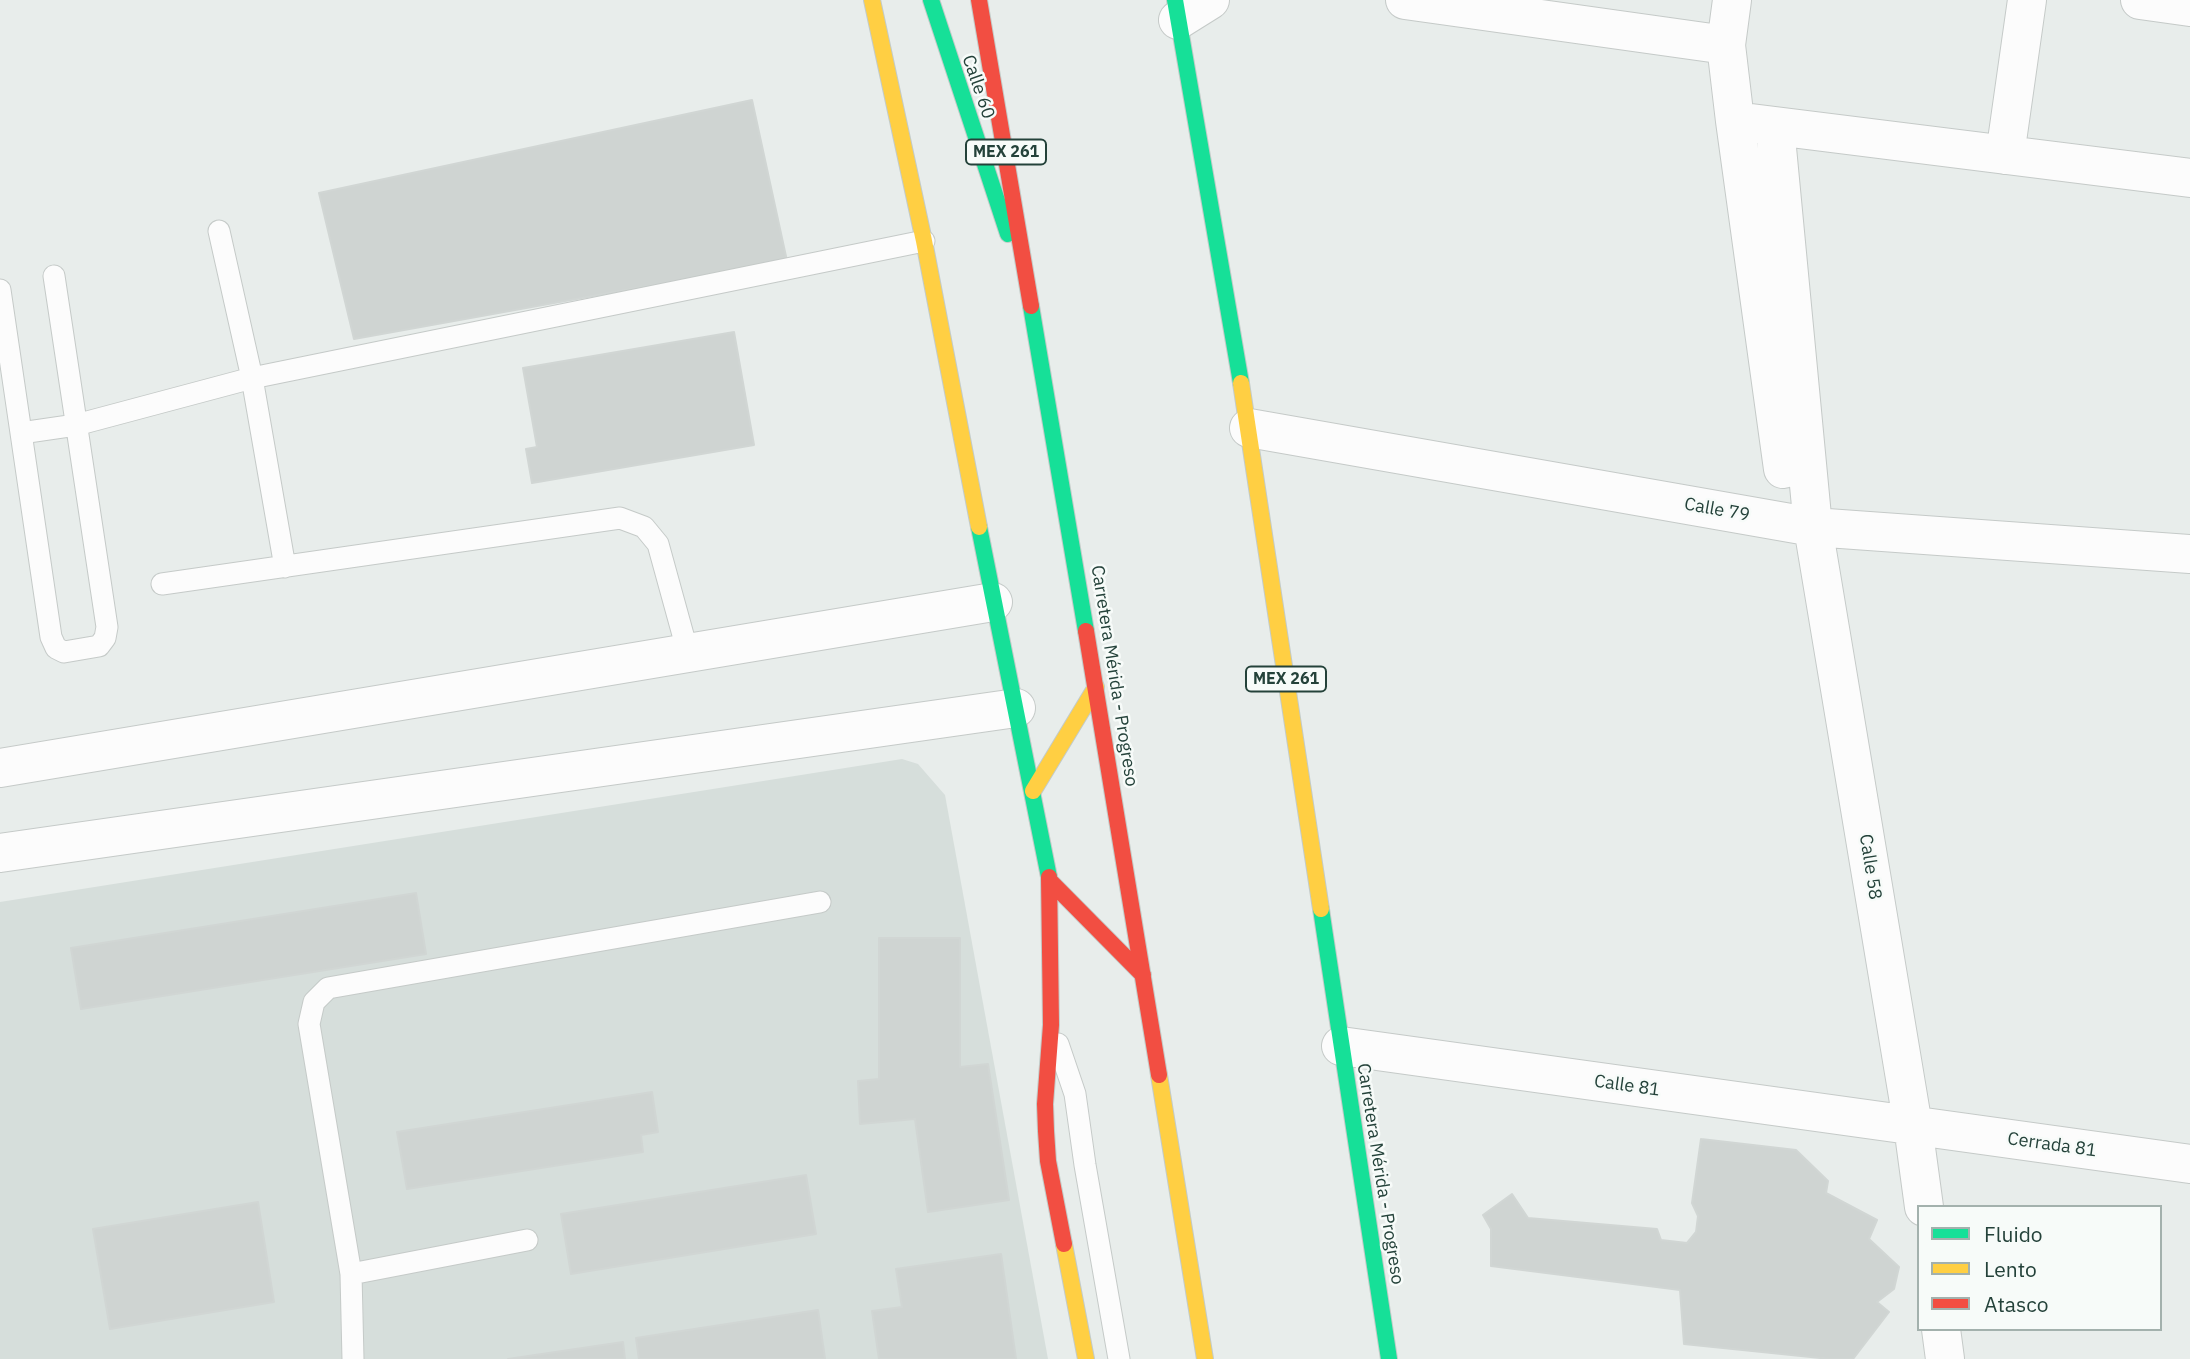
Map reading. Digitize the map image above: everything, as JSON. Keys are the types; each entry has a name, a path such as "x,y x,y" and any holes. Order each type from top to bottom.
{"main road":[{"path":"872,0 924,241 1050,881 1051,1025 1045,1104 1048,1161 1086,1359"},
{"name":"Calle 60","path":"931,0 1032,304"},
{"name":"Carretera Mérida - Progreso","path":"979,0 1096,687 1205,1359"},
{"name":"Carretera Mérida - Progreso","path":"1176,10 1249,429 1389,1359"},
{"path":"1033,791 1096,687"},
{"path":"1050,881 1143,975"}],"street":[{"path":"1176,10 1210,0"},
{"path":"1405,0 1726,45"},
{"path":"1732,0 1726,45 1735,121 1802,525"},
{"path":"2005,155 2027,0"},
{"path":"2140,0 2190,7"},
{"path":"1735,121 2190,178"},
{"path":"1775,127 1802,525"},
{"name":"Calle 79","path":"1249,429 1802,525 2190,554"},
{"name":"Calle 58","path":"1802,525 1913,1126 1924,1205"},
{"path":"0,768 993,601"},
{"path":"0,853 1016,708"},
{"name":"Calle 81","path":"1341,1046 1913,1126"},
{"name":"Cerrada 81","path":"1913,1126 2190,1164"},
{"path":"1941,1331 1945,1359"}],"lane":[{"path":"219,231 252,378 285,567"},
{"path":"21,433 76,425 252,378 924,241"},
{"path":"0,290 51,636 56,648 64,652 99,646 105,638 107,627 54,276"},
{"path":"162,584 620,518 644,527 658,544 688,653"},
{"path":"353,1359 351,1274 309,1024 314,1002 328,988 820,902"},
{"path":"1051,1025 1075,1094 1119,1359"},
{"path":"351,1274 527,1240"}],"shaded area":[{"path":"902,759 918,764 945,795 1048,1359 0,1359 0,902"}],"building":[{"path":"752,100 787,261 354,339 319,193"},
{"path":"734,332 754,445 532,483 526,449 537,447 523,368"},
{"path":"416,893 426,954 81,1009 71,948"},
{"path":"879,938 960,938 960,1067 988,1064 1009,1200 928,1212 915,1119 860,1124 858,1081 879,1079"},
{"path":"652,1092 658,1132 641,1135 643,1152 407,1189 397,1132"},
{"path":"1701,1139 1796,1150 1828,1181 1826,1193 1877,1220 1869,1239 1899,1267 1894,1289 1877,1302 1889,1312 1853,1359 1684,1344 1680,1290 1491,1266 1491,1229 1483,1215 1512,1194 1528,1218 1657,1229 1661,1240 1687,1243 1696,1232 1698,1216 1692,1203"},
{"path":"806,1175 816,1234 571,1274 561,1214"},
{"path":"258,1202 274,1302 110,1329 93,1229"},
{"path":"1001,1254 1016,1359 879,1359 872,1311 902,1307 896,1269"},
{"path":"818,1310 825,1359 639,1359 636,1338"},
{"path":"623,1342 625,1359 508,1359"}],"traffic: fast":[{"path":"931,0 1008,234"},
{"path":"1175,0 1241,383"},
{"path":"1031,306 1086,631"},
{"path":"979,527 1049,877"},
{"path":"1321,909 1389,1359"}],"traffic: slow":[{"path":"872,0 924,241 979,527"},
{"path":"1241,383 1321,909"},
{"path":"1033,791 1096,687"},
{"path":"1159,1075 1205,1359"},
{"path":"1064,1244 1086,1359"}],"traffic: jam":[{"path":"979,0 1031,306"},
{"path":"1086,631 1159,1075"},
{"path":"1049,877 1051,1025 1045,1104 1046,1131 1048,1161 1064,1244"},
{"path":"1050,881 1143,975"}]}
